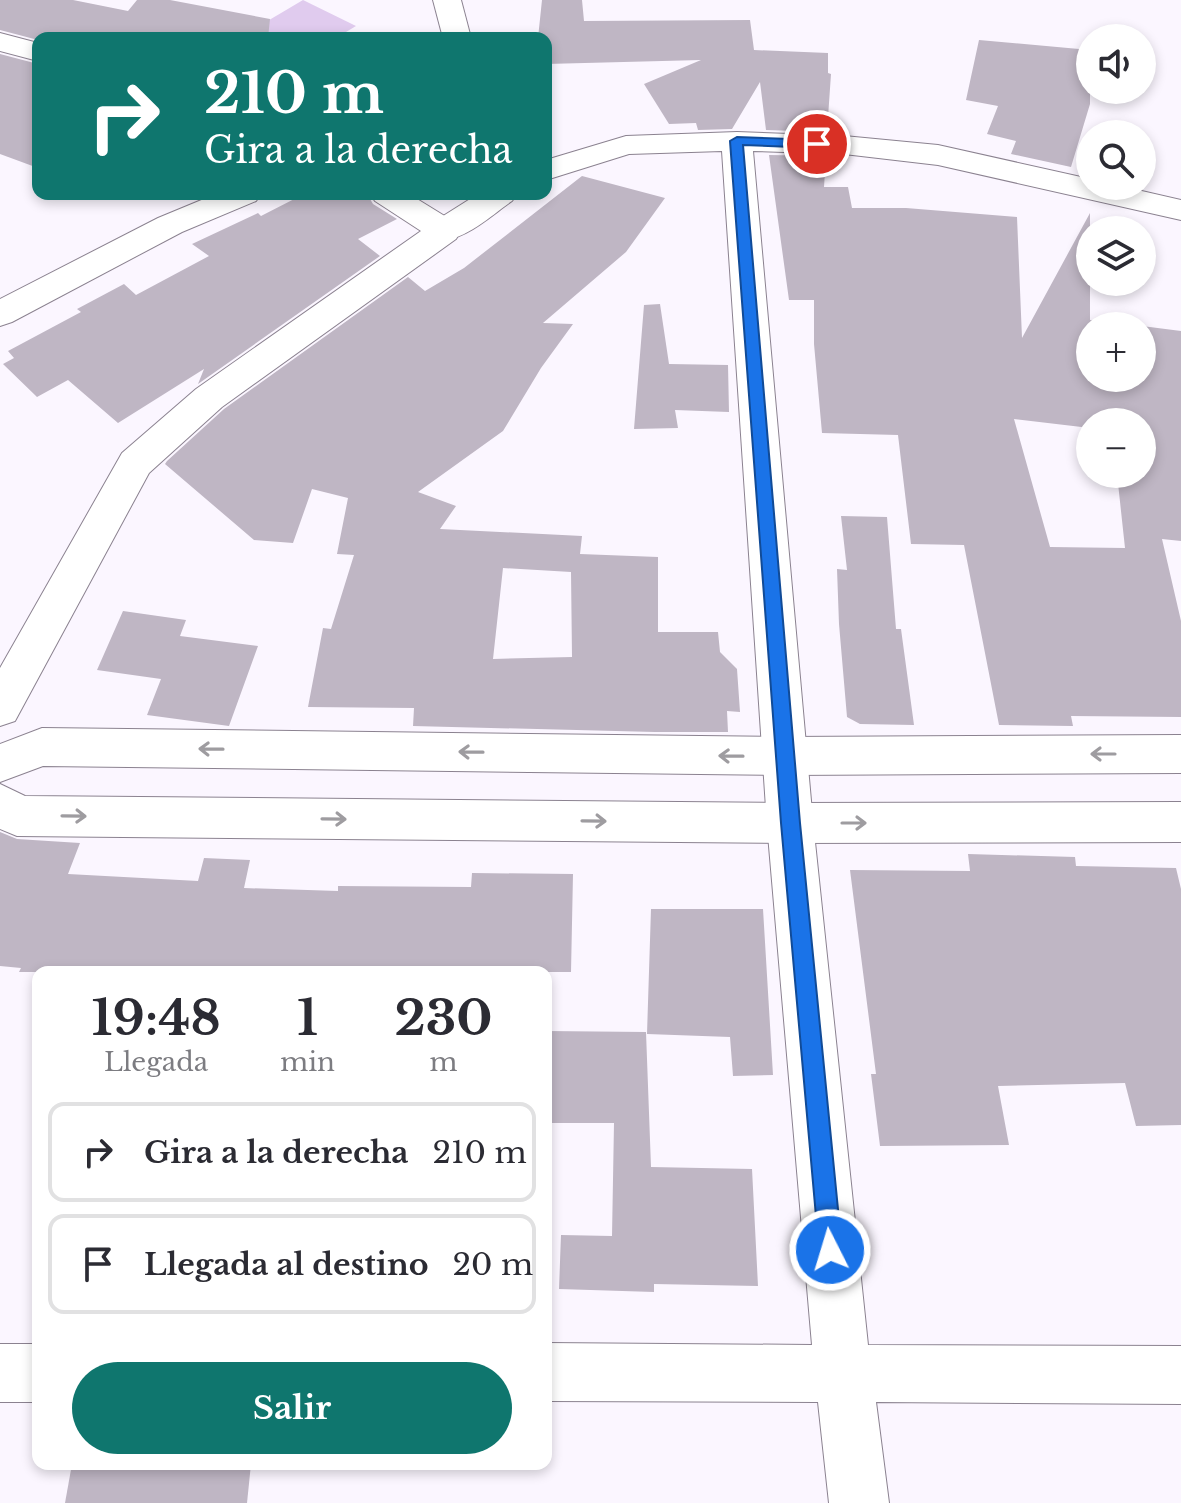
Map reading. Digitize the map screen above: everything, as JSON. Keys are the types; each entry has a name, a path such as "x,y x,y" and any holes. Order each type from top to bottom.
{"street":[{"path":"447,0 455,32"},
{"path":"0,42 32,50"},
{"path":"552,168 626,145 737,141 844,145 938,155 1181,210"},
{"path":"737,141 790,823 842,1372 859,1503"},
{"path":"0,314 170,225 230,200"},
{"path":"395,200 444,231"},
{"path":"0,708 135,463 209,398 492,200"},
{"path":"0,763 42,747 786,756 1181,754"},
{"path":"0,804 17,816 790,823 1181,822"},
{"path":"552,1372 1181,1375"},
{"path":"0,1373 32,1373"}],"shaded area":[{"path":"303,0 356,26 346,32 249,32"}],"building":[{"path":"0,0 73,0 128,11 137,0 170,0 270,19 269,32 32,32 32,38 0,30"},
{"path":"542,0 582,0 584,21 750,20 754,50 828,53 828,73 831,74 827,132 766,130 760,82 732,129 698,130 696,123 669,124 644,84 701,60 552,64 552,32 539,32"},
{"path":"979,40 1076,49 1076,104 1090,104 1085,120 1076,120 1076,150 1071,167 1011,154 1016,141 987,134 998,106 966,100"},
{"path":"0,54 32,62 32,166 0,154"},
{"path":"769,155 826,156 824,187 848,187 852,208 906,208 1017,217 1022,338 1076,239 1076,296 1090,296 1090,312 1076,312 1076,392 1156,392 1156,328 1181,331 1181,541 1162,539 1181,621 1181,717 1071,716 1073,726 999,725 964,545 911,544 898,435 822,433 814,344 814,300 789,300"},
{"path":"582,176 665,198 626,252 543,323 573,324 541,368 503,431 418,492 456,506 440,529 582,536 580,554 658,557 658,632 718,632 720,652 737,669 740,712 727,711 728,732 413,726 414,708 308,707 323,628 331,629 354,555 337,554 348,498 312,489 293,543 254,540 165,464 224,409 408,277 425,291 464,268","holes":["503,568 571,572 572,657 493,659"]},
{"path":"292,200 371,200 397,219 358,239 380,256 198,384 204,369 118,423 68,380 37,397 3,364 14,358 8,351 81,312 77,309 124,284 136,295 209,256 192,244 258,213 261,216"},
{"path":"660,304 669,364 728,365 729,412 675,410 678,428 634,429 644,305"},
{"path":"841,516 887,517 896,629 901,629 914,725 860,724 847,717 837,569 847,570"},
{"path":"123,611 186,620 180,636 258,646 229,726 147,715 161,679 97,670"},
{"path":"0,832 17,839 80,843 68,874 198,881 204,858 250,860 244,888 338,891 338,886 471,887 472,873 573,874 571,972 552,972 552,966 32,966 32,972 19,972 21,968 0,966"},
{"path":"968,854 1075,857 1076,866 1176,868 1181,889 1181,1125 1136,1126 1125,1083 998,1086 1009,1145 880,1146 871,1074 876,1074 850,870 970,871"},
{"path":"651,909 763,909 773,1075 733,1076 730,1037 647,1034"},
{"path":"552,1031 646,1032 651,1167 752,1169 758,1286 654,1284 654,1292 559,1289 561,1235 612,1236 614,1123 552,1123"},
{"path":"71,1470 250,1470 247,1503 65,1503"}],"route":[{"path":"817,144 737,141 790,823 830,1250"}]}
